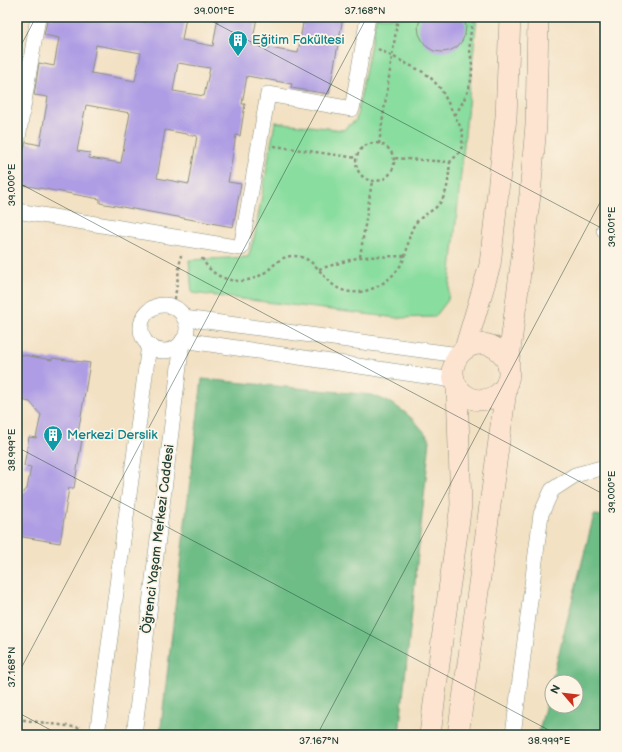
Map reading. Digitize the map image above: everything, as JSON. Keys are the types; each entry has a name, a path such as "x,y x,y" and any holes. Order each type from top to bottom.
{"street":[{"path":"17,144 38,17"},
{"path":"430,735 461,505 455,384 452,372 454,363 462,352 490,265 506,117 510,17"},
{"path":"458,735 508,374 531,187 536,125 538,17"},
{"path":"17,211 240,248 268,94 352,109 374,19"},
{"path":"179,312 187,323 187,333 183,341 174,348 164,351 149,346 144,340 141,324 149,310 164,304 179,312 462,352 474,345 483,344 492,346 505,357 508,374 502,391 496,396 487,400 479,401 470,399 463,394 455,384 183,341"},
{"name":"Öğrenci Yaşam Merkezi Caddesi","path":"134,735 183,341"},
{"path":"97,732 149,346"},
{"path":"513,735 541,514 552,490 575,476 605,467"}],"path":[{"path":"374,19 392,17"},
{"path":"378,144 398,17"},
{"path":"455,115 467,94 471,81 472,71 470,36 474,17"},
{"path":"188,239 206,266 220,277 229,280 247,280 256,278 264,274 276,261 284,257 293,256 308,260 319,269 328,282 344,291 363,292 372,289 390,278 398,270 406,256 409,239 416,223 436,207 446,194 450,162 460,152 463,140 461,128 455,115 436,82 423,72 376,48"},
{"path":"259,144 357,158"},
{"path":"368,144 378,144 386,147 391,152 394,165 387,177 381,180 372,181 363,177 358,172 356,166 357,158 362,148 368,144"},
{"path":"393,158 450,162"},
{"path":"360,257 372,181"},
{"path":"179,312 188,239"},
{"path":"319,269 360,257 406,256"},
{"path":"17,719 97,732"}],"green space":[{"path":"376,17 477,17 448,300 435,317 397,318 192,293 189,260 248,257 255,234 275,122 343,130 356,120"},
{"path":"202,379 371,395 389,402 405,412 412,418 430,440 399,735 160,735"},
{"path":"594,515 605,516 605,735 538,735 544,711 544,714 584,714 584,674 554,674"}],"building":[{"path":"48,17 118,17 146,22 147,17 186,17 182,40 213,46 218,17 257,17 252,45 298,53 304,17 343,17 329,94 291,88 292,84 247,76 242,104 245,104 240,136 236,135 228,182 241,184 233,227 100,203 100,199 17,184 23,150 26,142 40,145 48,97 34,95 39,63 54,66 59,38 44,35","holes":["96,45 141,53 135,81 91,73","178,63 210,68 204,96 173,91","86,105 130,113 121,163 89,158 90,153 77,151","165,130 197,136 189,184 157,178"]},
{"path":"421,17 463,17 466,26 462,41 457,47 449,51 434,51 427,47 419,34 418,26"},
{"name":"Merkezi Derslik","path":"17,354 52,360 52,358 90,363 78,433 83,433 74,488 69,488 60,543 17,536 17,498 27,489 31,467 24,466 29,437 36,438 41,415 30,402 17,399"}],"place":[{"name":"Eğitim Fakültesi","path":"238,57"},
{"name":"Merkezi Derslik","path":"53,452"}]}
